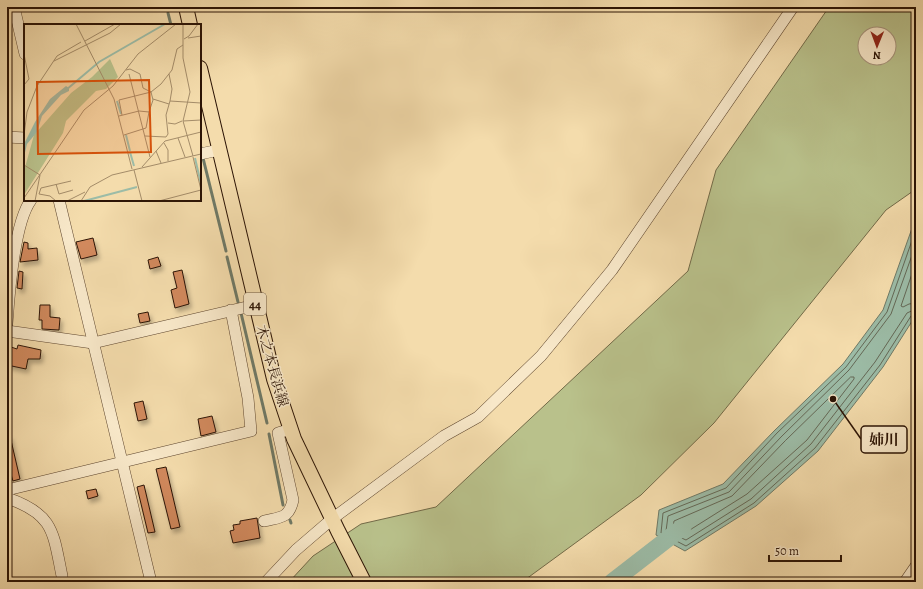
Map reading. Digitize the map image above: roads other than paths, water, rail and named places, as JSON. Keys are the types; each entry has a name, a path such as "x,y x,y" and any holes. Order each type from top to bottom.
{"main road":[{"path":"186,7 190,24"},
{"name":"木之本長浜線","path":"201,72 274,379 291,429 335,525 364,582"}],"street":[{"path":"14,7 24,50"},
{"path":"266,582 296,550 335,525 444,436 478,417 541,356 612,270 793,7"},
{"path":"7,137 24,138"},
{"path":"201,154 219,150"},
{"path":"7,324 9,280 24,213 30,201"},
{"path":"59,201 151,582"},
{"path":"7,331 93,342 255,304"},
{"path":"7,490 251,431 248,398 231,310"},
{"path":"264,521 286,516 291,511 293,500 278,433 291,429"},
{"path":"7,498 35,511 46,520 53,532 62,582"},
{"path":"905,582 916,566"}],"water":[{"path":"916,217 916,315 883,367 818,451 756,506 685,551 656,535 659,510 723,484 774,431 843,364 883,310"}],"waterway":[{"path":"168,13 171,24"},
{"path":"203,158 226,251"},
{"path":"227,257 238,302"},
{"path":"241,313 267,423"},
{"path":"269,434 283,505"},
{"path":"612,582 683,527"}],"place":[{"name":"姉川","path":"833,399"}]}
